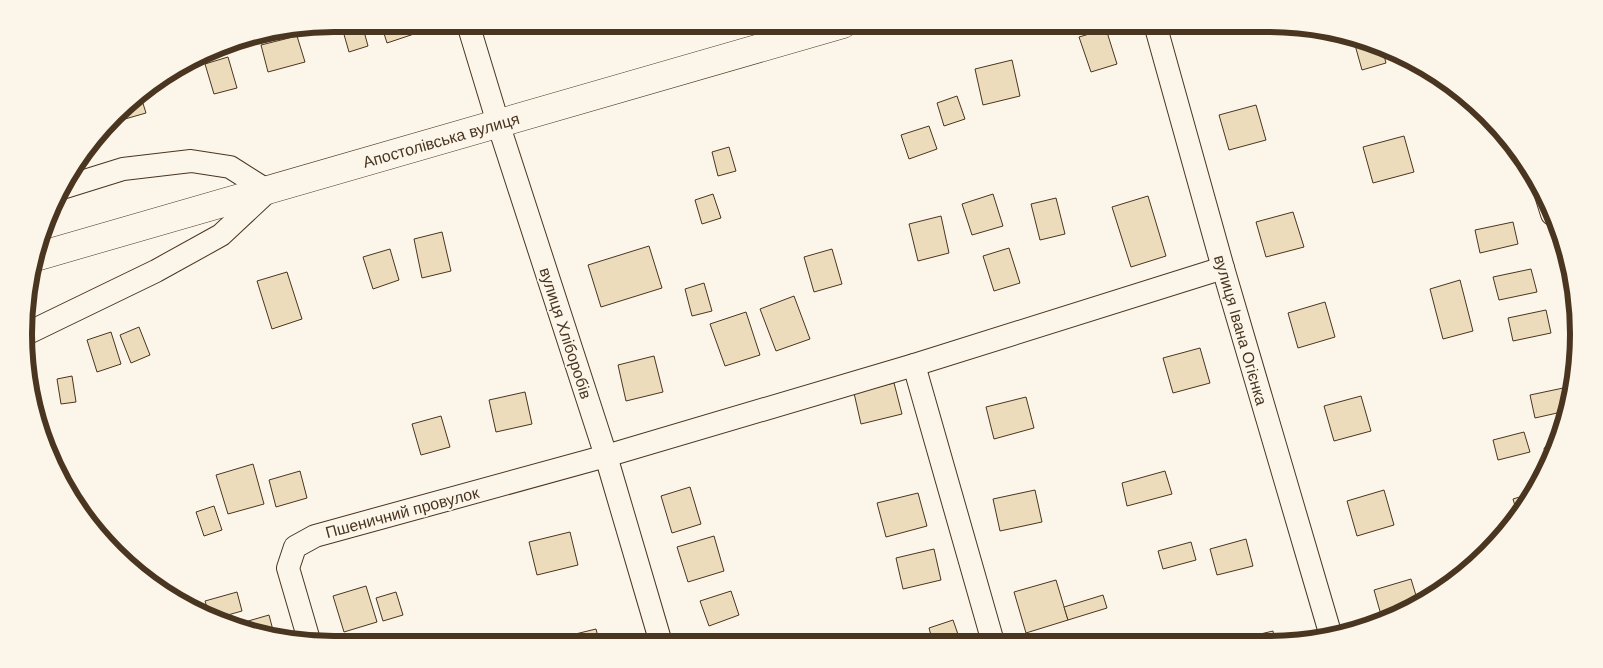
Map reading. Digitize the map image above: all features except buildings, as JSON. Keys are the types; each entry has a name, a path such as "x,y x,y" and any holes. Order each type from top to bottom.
{"street":[{"name":"вулиця Хліборобів","path":"470,32 606,456 659,636"},
{"name":"Апостолівська вулиця","path":"43,255 815,32"},
{"name":"вулиця Івана Огієнка","path":"1157,32 1223,268 1329,630"},
{"path":"32,331 156,272 221,236 268,191 230,167 191,161 123,169 72,185"},
{"name":"Пшеничний провулок","path":"307,634 288,568 295,547 315,536 606,456 914,365 1223,268"},
{"path":"914,365 991,636"}]}
